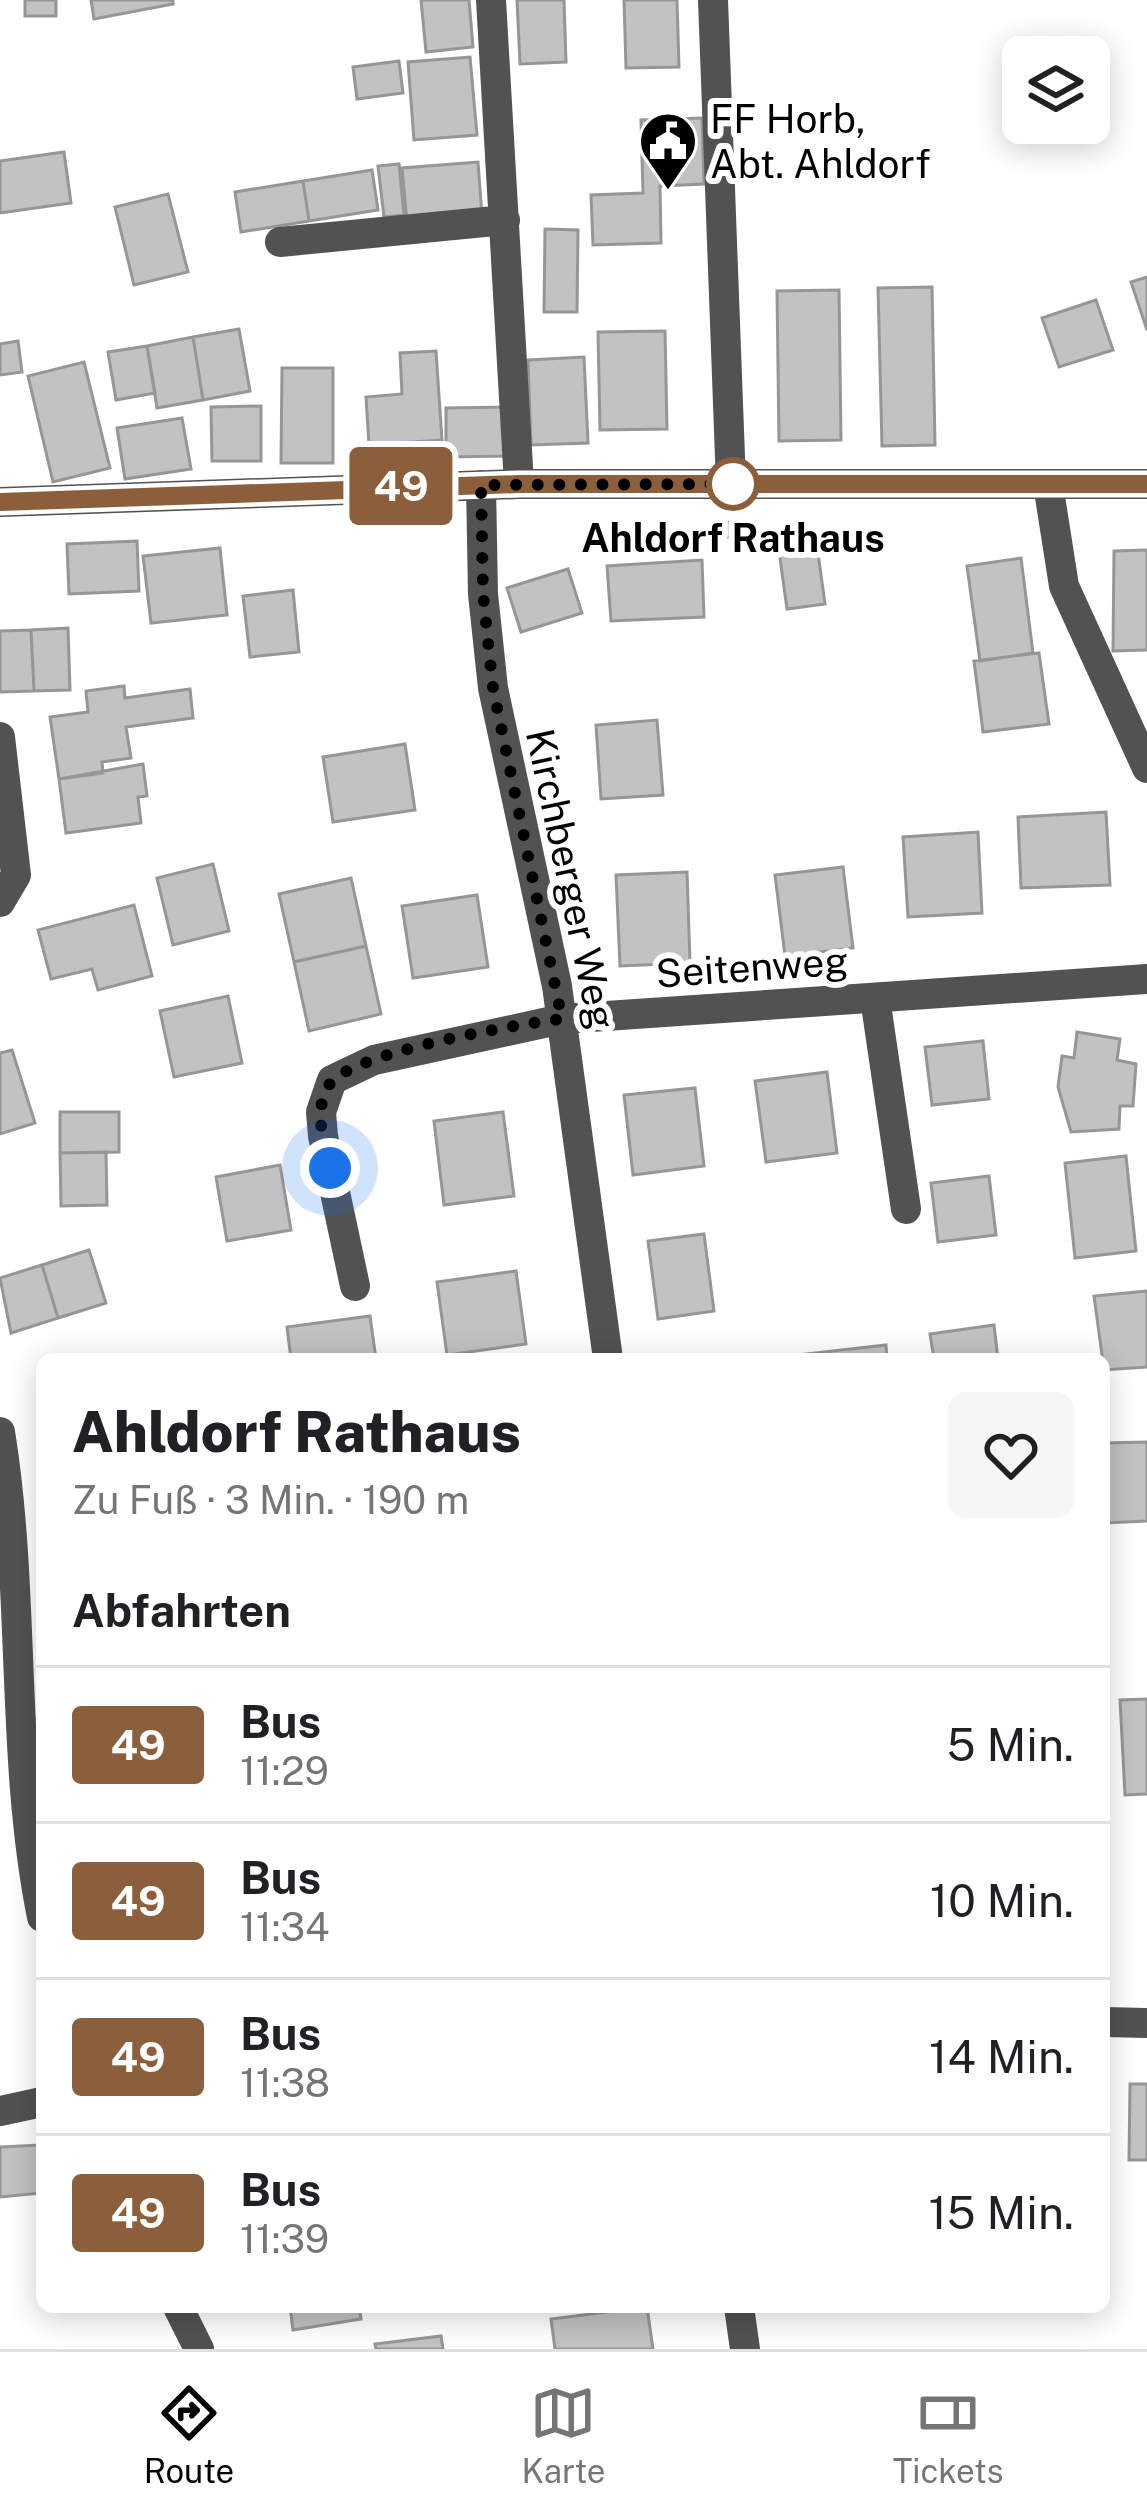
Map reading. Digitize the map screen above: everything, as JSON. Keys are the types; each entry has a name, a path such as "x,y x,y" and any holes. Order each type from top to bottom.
{"street":[{"path":"491,0 519,484"},
{"path":"712,0 731,484"},
{"path":"280,242 505,220"},
{"path":"0,502 519,484 1147,484"},
{"path":"1048,484 1064,586 1147,768"},
{"name":"Kirchberger Weg","path":"481,485 483,594 493,688 562,1019 607,1353"},
{"path":"0,737 16,875 0,902"},
{"name":"Seitenweg","path":"355,1286 321,1112 332,1080 394,1054 562,1019 1147,979"},
{"name":"Seitenweg","path":"875,998 907,1209"},
{"path":"0,1432 16,1560 26,1798 36,1872"},
{"path":"1110,2022 1147,2023"},
{"path":"0,2110 36,2103"},
{"path":"181,2313 199,2349"},
{"path":"740,2313 745,2349"}],"building":[{"path":"25,0 56,0 56,16 25,16"},
{"path":"91,0 173,0 173,4 94,19"},
{"path":"421,0 469,0 473,47 426,52"},
{"path":"517,0 564,0 566,62 520,64"},
{"path":"624,0 677,0 679,67 626,68"},
{"path":"470,57 477,135 414,140 408,62"},
{"path":"399,61 403,93 357,99 353,67"},
{"path":"702,118 704,184 660,186 661,243 593,245 591,195 643,193 641,120"},
{"path":"64,152 71,203 0,213 0,161"},
{"path":"478,162 482,216 407,222 402,168"},
{"path":"399,164 404,215 384,217 378,166"},
{"path":"372,170 378,210 309,221 303,181"},
{"path":"303,181 309,221 241,232 235,192"},
{"path":"168,194 188,272 134,285 115,207"},
{"path":"545,229 578,230 577,312 544,312"},
{"path":"1147,277 1147,330 1131,282"},
{"path":"932,287 935,445 882,446 878,288"},
{"path":"839,290 841,440 779,441 777,291"},
{"path":"1096,300 1113,350 1059,367 1042,318"},
{"path":"239,329 250,391 203,400 193,337"},
{"path":"665,331 667,429 600,430 598,332"},
{"path":"193,337 203,400 157,408 147,346"},
{"path":"18,341 22,372 0,375 0,344"},
{"path":"147,346 155,393 116,400 108,352"},
{"path":"436,351 442,440 369,445 366,397 402,394 400,353"},
{"path":"584,357 588,443 531,445 528,360"},
{"path":"84,362 110,468 53,482 28,376"},
{"path":"282,368 333,368 333,463 281,463"},
{"path":"261,406 261,461 212,461 211,407"},
{"path":"508,407 509,456 446,457 446,408"},
{"path":"182,418 191,469 125,479 117,428"},
{"path":"721,522 748,523 748,537 720,537"},
{"path":"137,541 139,591 69,594 67,544"},
{"path":"817,546 825,604 787,609 779,551"},
{"path":"220,548 227,615 151,623 143,556"},
{"path":"1147,550 1147,650 1113,651 1114,551"},
{"path":"1021,558 1033,653 980,661 967,566"},
{"path":"702,560 704,617 611,621 607,566"},
{"path":"568,569 582,613 521,632 507,588"},
{"path":"293,590 299,652 250,657 243,596"},
{"path":"68,628 70,690 34,691 31,630"},
{"path":"31,630 34,691 0,692 0,631"},
{"path":"1039,653 1049,724 983,732 974,661"},
{"path":"124,686 125,698 190,689 193,718 126,727 131,758 102,762 103,773 59,779 50,717 88,712 86,691"},
{"path":"657,720 663,795 601,799 596,725"},
{"path":"405,744 415,810 333,822 323,757"},
{"path":"143,764 147,796 138,797 141,823 66,833 59,779"},
{"path":"1106,812 1110,885 1021,888 1018,817"},
{"path":"978,832 982,913 908,917 903,837"},
{"path":"213,864 229,931 173,945 157,878"},
{"path":"843,867 853,948 785,956 775,875"},
{"path":"687,872 690,963 620,966 616,875"},
{"path":"351,878 366,946 294,962 279,894"},
{"path":"477,895 488,967 413,978 402,906"},
{"path":"134,905 152,976 98,990 92,969 51,979 38,930"},
{"path":"366,946 381,1014 309,1031 294,962"},
{"path":"228,996 242,1063 174,1077 160,1011"},
{"path":"1077,1032 1120,1039 1117,1060 1136,1064 1133,1106 1120,1106 1119,1129 1071,1132 1058,1087 1062,1056 1074,1058"},
{"path":"983,1041 989,1099 932,1105 925,1047"},
{"path":"12,1050 35,1123 0,1134 0,1053"},
{"path":"827,1072 837,1153 766,1162 755,1081"},
{"path":"695,1088 704,1166 633,1175 624,1095"},
{"path":"60,1112 119,1112 119,1152 60,1153"},
{"path":"503,1112 514,1196 444,1205 434,1121"},
{"path":"106,1152 107,1205 61,1206 60,1153"},
{"path":"1126,1156 1136,1251 1075,1258 1065,1163"},
{"path":"280,1165 291,1230 227,1241 216,1177"},
{"path":"989,1176 996,1235 938,1242 931,1183"},
{"path":"704,1234 714,1311 658,1319 648,1241"},
{"path":"89,1250 106,1303 58,1318 42,1265"},
{"path":"42,1265 58,1318 11,1333 0,1278"},
{"path":"516,1271 526,1344 447,1353 437,1282"},
{"path":"1147,1291 1147,1367 1110,1370 1110,1353 1102,1353 1094,1296"},
{"path":"370,1316 375,1353 290,1353 287,1327"},
{"path":"994,1325 997,1353 933,1353 930,1334"},
{"path":"886,1345 887,1353 815,1353"},
{"path":"1147,1442 1147,1521 1110,1523 1110,1443"},
{"path":"1147,1699 1147,1794 1125,1795 1120,1700"},
{"path":"1130,2084 1147,2084 1147,2160 1129,2160"},
{"path":"36,2145 36,2194 0,2197 0,2147"},
{"path":"291,2313 360,2313 361,2319 293,2330"},
{"path":"648,2313 653,2349 555,2349 551,2319"},
{"path":"441,2336 443,2349 376,2349 375,2344"}],"bus line":[{"name":"49","path":"0,502 519,484 1147,484"}],"place":[{"name":"FF Horb, Abt. Ahldorf","path":"668,192"},
{"name":"Ahldorf Rathaus","path":"733,484"}],"route":[{"path":"330,1168 321,1112 332,1080 346,1071 435,1043 562,1019 493,688 483,594 481,485 733,484"}]}
